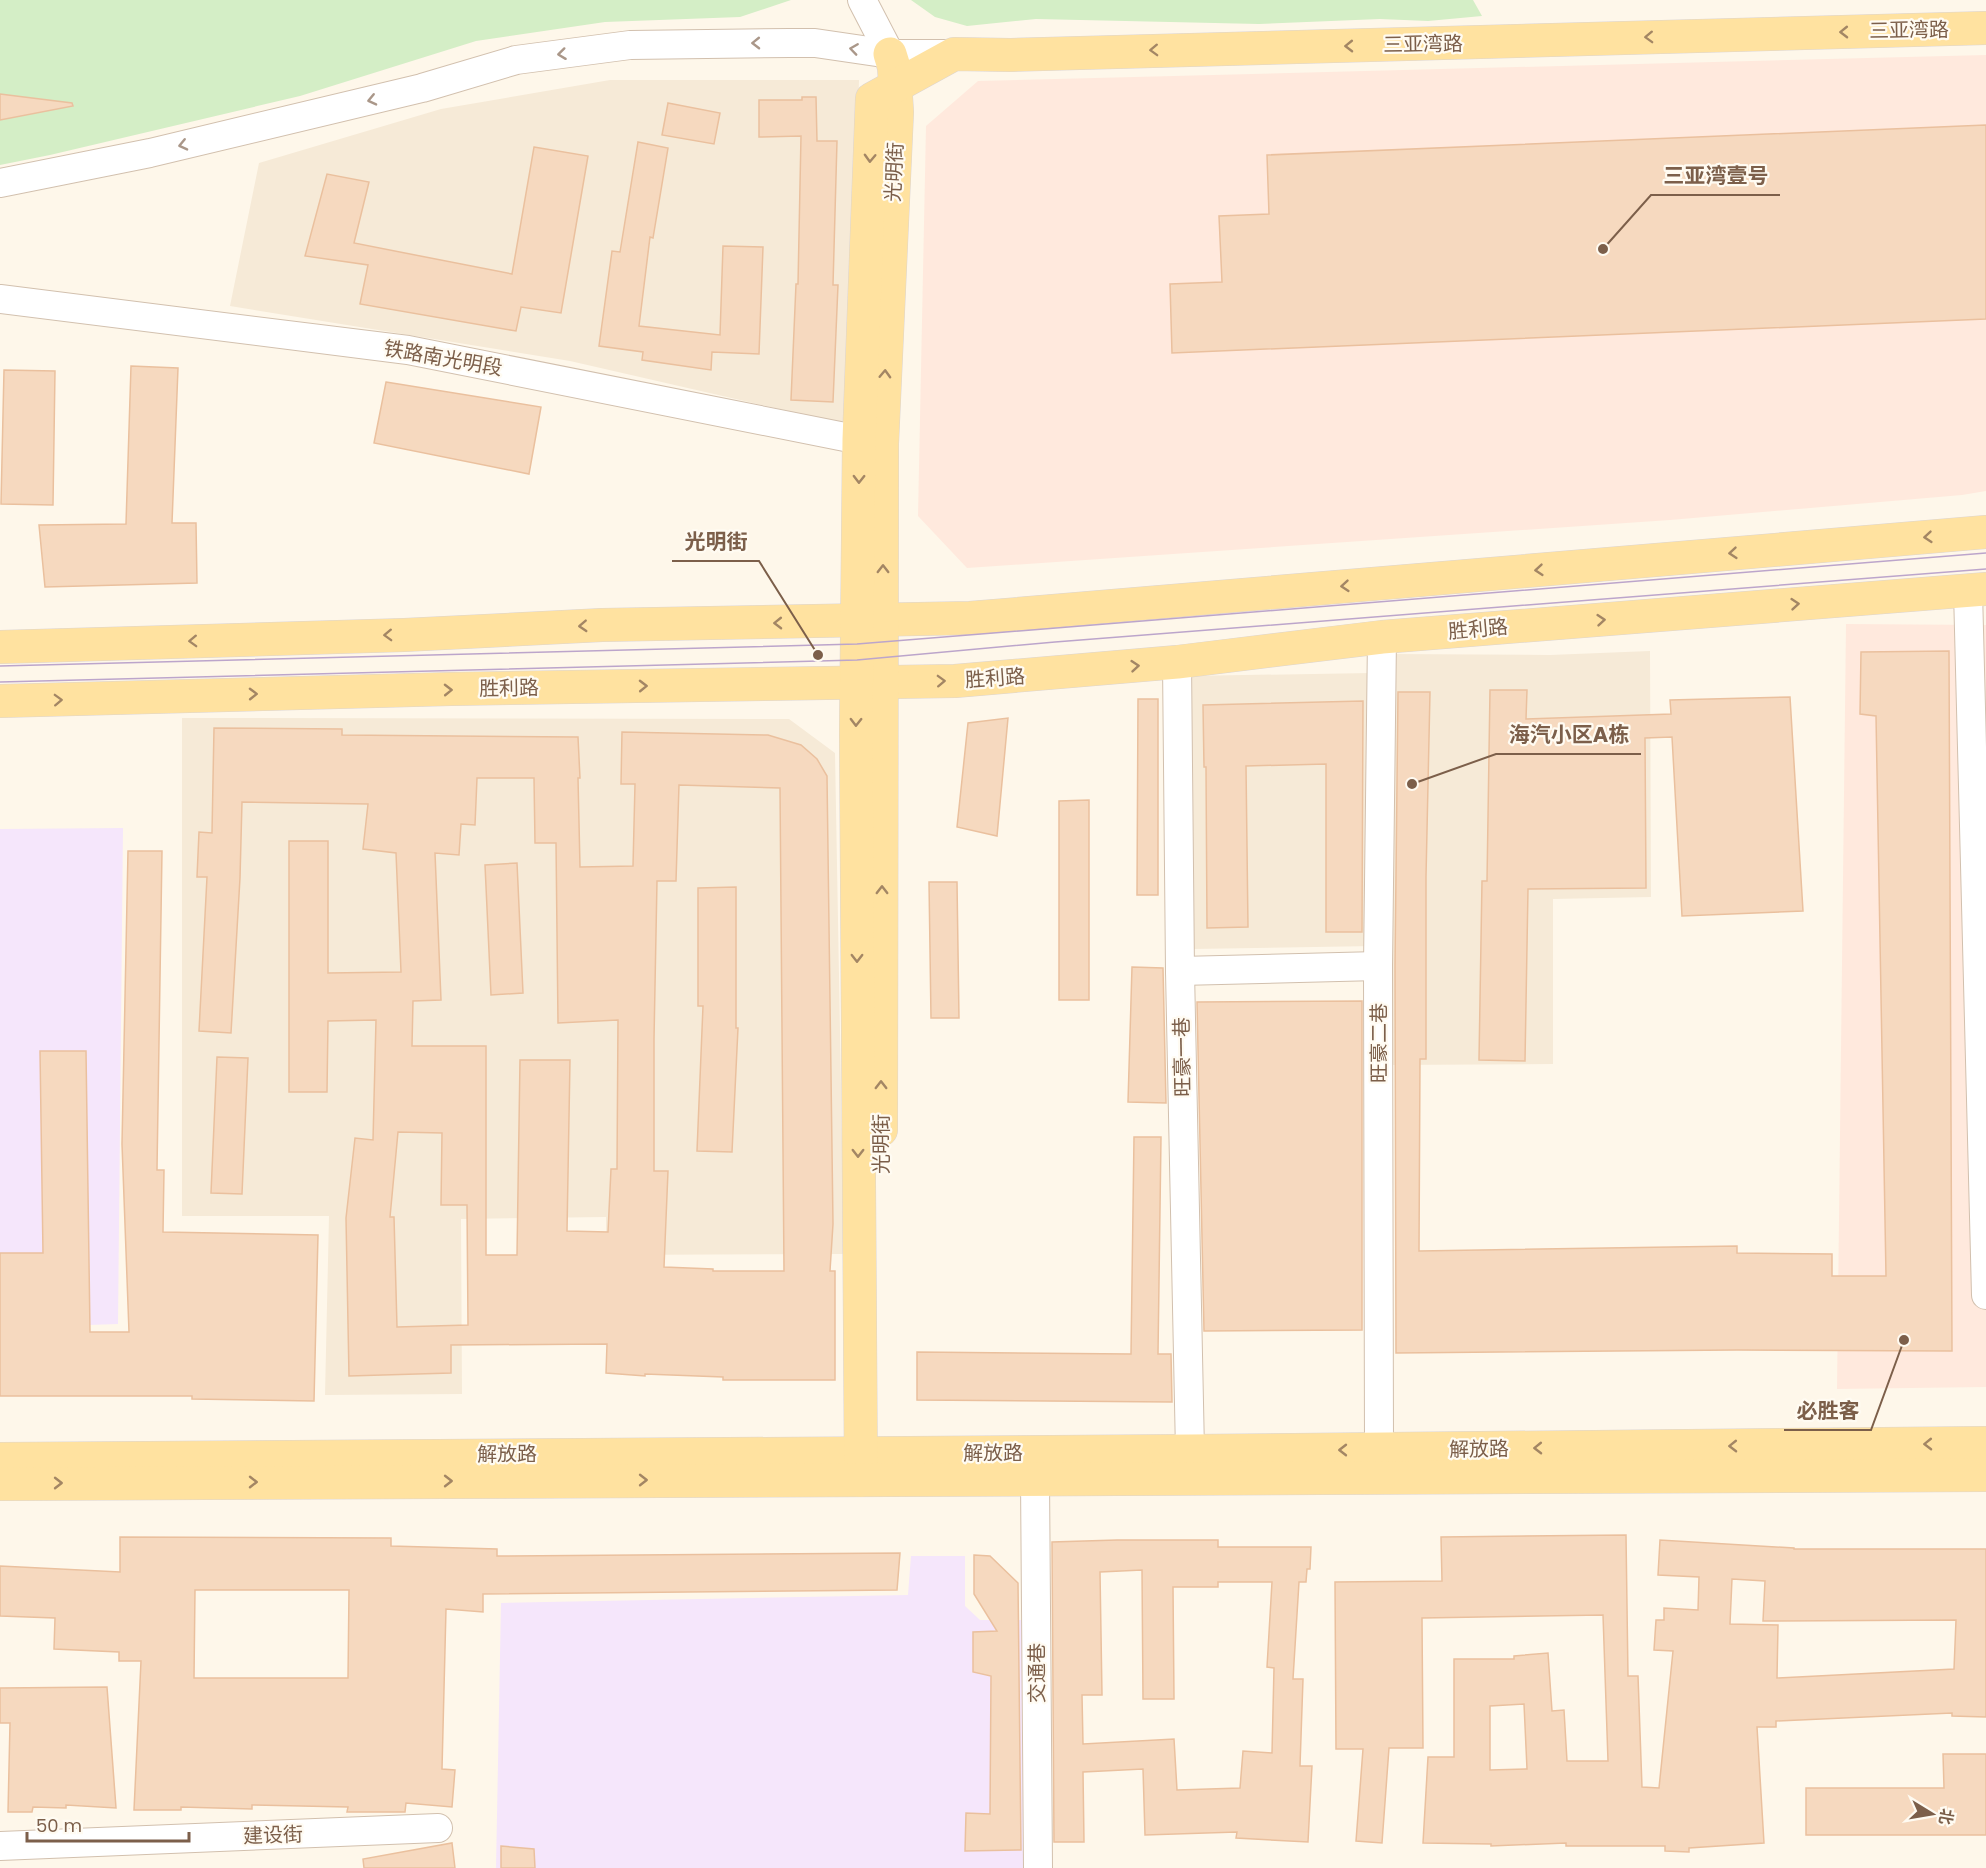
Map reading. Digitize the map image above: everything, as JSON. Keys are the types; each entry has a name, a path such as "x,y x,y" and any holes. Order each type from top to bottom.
{"main road":[{"name":"三亚湾路","path":"886,79 954,54 1011,55 1986,28"},
{"name":"光明街","path":"871,1466 869,682 871,442 897,112 886,79"},
{"path":"0,647 602,625 970,618 1986,532"},
{"name":"胜利路","path":"0,701 451,689 988,679 1177,662 1382,637 1977,590"},
{"name":"解放路","path":"0,1484 871,1466 1190,1451 1986,1443"},
{"name":"解放路","path":"0,1459 871,1466 1035,1478 1986,1475"}],"street":[{"path":"862,0 886,79"},
{"path":"0,183 150,153 422,88 516,60 630,45 801,43 886,79"},
{"name":"铁路南光明段","path":"0,299 408,350 871,442"},
{"path":"1977,590 1986,1295"},
{"name":"旺豪二巷","path":"1379,1450 1378,966 1382,637"},
{"name":"旺豪一巷","path":"1177,662 1180,971 1190,1451"},
{"path":"1180,971 1378,966"},
{"name":"交通巷","path":"1035,1478 1038,1868"},
{"name":"建设街","path":"0,1846 438,1828"}],"shaded area":[{"path":"1986,55 1986,491 1670,520 967,568 918,516 926,126 978,81"},
{"path":"610,80 859,80 849,425 570,361 230,306 259,163 441,109"},
{"path":"1846,624 1986,625 1986,1387 1837,1389"},
{"path":"1650,651 1651,897 1553,899 1553,1064 1385,1065 1387,654 1550,655"},
{"path":"1371,673 1375,946 1192,949 1188,676"},
{"path":"182,718 789,719 835,753 844,1254 606,1255 606,1217 461,1219 462,1394 325,1395 329,1216 182,1216"},
{"path":"123,828 118,1324 0,1328 0,829"},
{"path":"911,1556 965,1556 965,1606 980,1620 1024,1620 1028,1868 496,1868 501,1603 908,1595"}],"green space":[{"path":"0,0 791,0 740,17 605,22 476,41 300,96 0,165"},
{"path":"911,0 1473,0 1482,16 1428,21 1380,19 1259,24 1036,19 967,26 935,17"}],"building":[{"path":"0,94 72,103 73,106 0,120"},
{"path":"802,97 816,97 817,141 837,141 833,285 838,285 833,402 791,400 796,284 798,284 801,136 759,137 759,100 802,100"},
{"path":"668,103 720,113 714,144 662,135"},
{"path":"1986,125 1986,319 1172,353 1170,284 1222,282 1219,216 1269,214 1267,155"},
{"path":"638,142 668,148 653,238 650,237 639,326 720,335 723,246 763,247 759,354 712,352 711,370 642,360 643,352 599,346 612,251 620,252"},
{"path":"534,147 588,156 561,313 521,307 516,331 360,304 368,265 305,256 327,174 369,182 354,243 512,274"},
{"path":"131,366 178,368 172,523 196,523 197,583 45,587 39,525 126,524"},
{"path":"4,370 55,371 53,505 1,504"},
{"path":"386,382 541,407 529,474 374,443"},
{"path":"1949,651 1952,1351 1396,1353 1395,966 1398,692 1430,692 1426,877 1426,1059 1420,1059 1419,1251 1737,1246 1737,1253 1832,1254 1832,1276 1886,1276 1876,716 1860,714 1861,652"},
{"path":"1490,690 1527,690 1526,719 1671,714 1670,700 1790,697 1803,911 1682,916 1672,737 1645,738 1646,888 1528,889 1525,1061 1479,1060 1482,881 1487,881"},
{"path":"1138,699 1158,699 1158,895 1137,895"},
{"path":"1363,701 1362,932 1326,932 1326,764 1246,766 1248,927 1207,928 1206,767 1204,767 1203,705"},
{"path":"1008,718 997,836 957,827 968,723"},
{"path":"214,728 342,729 342,735 578,737 580,867 633,866 635,784 621,784 622,732 768,735 801,745 817,759 827,776 833,1224 830,1271 835,1271 835,1380 723,1380 723,1377 606,1373 607,1344 451,1345 451,1373 349,1376 346,1218 355,1138 373,1140 376,1020 328,1021 327,1092 289,1092 289,841 328,841 328,973 401,972 396,853 363,849 368,804 242,802 231,1033 199,1031 207,877 197,877 199,832 212,833","holes":["477,778 534,778 535,843 556,843 558,1023 618,1020 617,1169 611,1169 608,1232 567,1231 570,1060 520,1060 517,1255 486,1255 486,1046 412,1046 413,1001 441,1000 435,853 459,855 461,824 475,825","679,785 780,788 784,1271 713,1271 713,1269 664,1267 668,1171 654,1171 657,881 676,881","398,1132 442,1133 441,1205 467,1205 468,1325 397,1327 394,1217 390,1217"]},
{"path":"1089,800 1089,1000 1059,1000 1059,801"},
{"path":"128,851 162,851 157,1170 164,1170 163,1232 318,1235 314,1401 192,1399 192,1396 0,1396 0,1253 43,1253 40,1051 86,1051 90,1332 129,1332 122,1144"},
{"path":"517,863 523,993 491,995 485,865"},
{"path":"929,882 957,882 959,1018 931,1018"},
{"path":"736,887 736,1028 738,1028 732,1152 697,1151 703,1006 698,1006 698,888"},
{"path":"1132,967 1163,968 1166,1103 1128,1102"},
{"path":"1362,1001 1362,1330 1204,1331 1197,1002"},
{"path":"217,1057 248,1058 242,1194 211,1193"},
{"path":"1134,1137 1161,1137 1158,1354 1171,1354 1172,1402 917,1400 917,1352 1131,1354"},
{"path":"1626,1535 1628,1676 1638,1676 1642,1787 1659,1788 1673,1651 1654,1650 1656,1620 1664,1620 1664,1608 1698,1610 1699,1577 1658,1575 1660,1540 1794,1549 1986,1549 1986,1717 1952,1716 1952,1713 1776,1721 1776,1727 1757,1727 1764,1843 1689,1848 1689,1852 1665,1851 1665,1846 1566,1846 1566,1843 1491,1846 1491,1844 1423,1843 1428,1757 1454,1757 1454,1659 1514,1659 1514,1656 1548,1653 1552,1711 1564,1710 1567,1761 1608,1761 1603,1615 1422,1618 1423,1748 1389,1748 1382,1843 1356,1841 1363,1749 1336,1749 1335,1582 1442,1581 1441,1537","holes":["1732,1579 1765,1581 1763,1621 1956,1620 1954,1669 1777,1678 1778,1625 1730,1624","1524,1704 1527,1769 1490,1770 1490,1706"]},
{"path":"120,1537 391,1538 391,1546 497,1549 497,1556 900,1553 897,1590 483,1594 483,1612 446,1609 442,1769 455,1770 452,1807 406,1803 405,1812 347,1812 348,1807 252,1805 252,1809 181,1807 181,1810 134,1810 141,1661 119,1661 119,1652 54,1649 55,1618 0,1616 0,1566 120,1572","holes":["195,1590 349,1590 348,1678 194,1678"]},
{"path":"1218,1540 1218,1547 1311,1547 1310,1569 1307,1569 1306,1582 1299,1582 1293,1679 1303,1679 1300,1766 1312,1766 1308,1842 1236,1838 1237,1832 1145,1835 1143,1769 1083,1772 1084,1842 1054,1842 1052,1542","holes":["1142,1570 1143,1699 1174,1699 1173,1587 1218,1587 1218,1582 1272,1582 1267,1667 1274,1668 1272,1753 1243,1751 1240,1788 1177,1790 1174,1739 1083,1744 1082,1695 1102,1695 1100,1572"]},
{"path":"974,1555 990,1556 1018,1583 1021,1850 965,1851 966,1813 990,1814 991,1676 973,1672 973,1632 997,1631 974,1594"},
{"path":"107,1687 116,1808 66,1805 66,1808 33,1807 32,1812 8,1812 10,1723 0,1723 0,1688"},
{"path":"1943,1754 1986,1754 1986,1835 1806,1835 1806,1788 1944,1788"},
{"path":"452,1843 455,1868 364,1868 363,1859"},
{"path":"501,1846 534,1849 535,1868 501,1868"}],"tram line":[{"path":"0,666 857,644 1986,553"},
{"path":"0,682 857,660 1055,642 1986,569"}],"place":[{"name":"三亚湾壹号","path":"1603,249"},
{"name":"光明街","path":"818,655"},
{"name":"海汽小区A栋","path":"1412,784"},
{"name":"必胜客","path":"1904,1340"}]}
